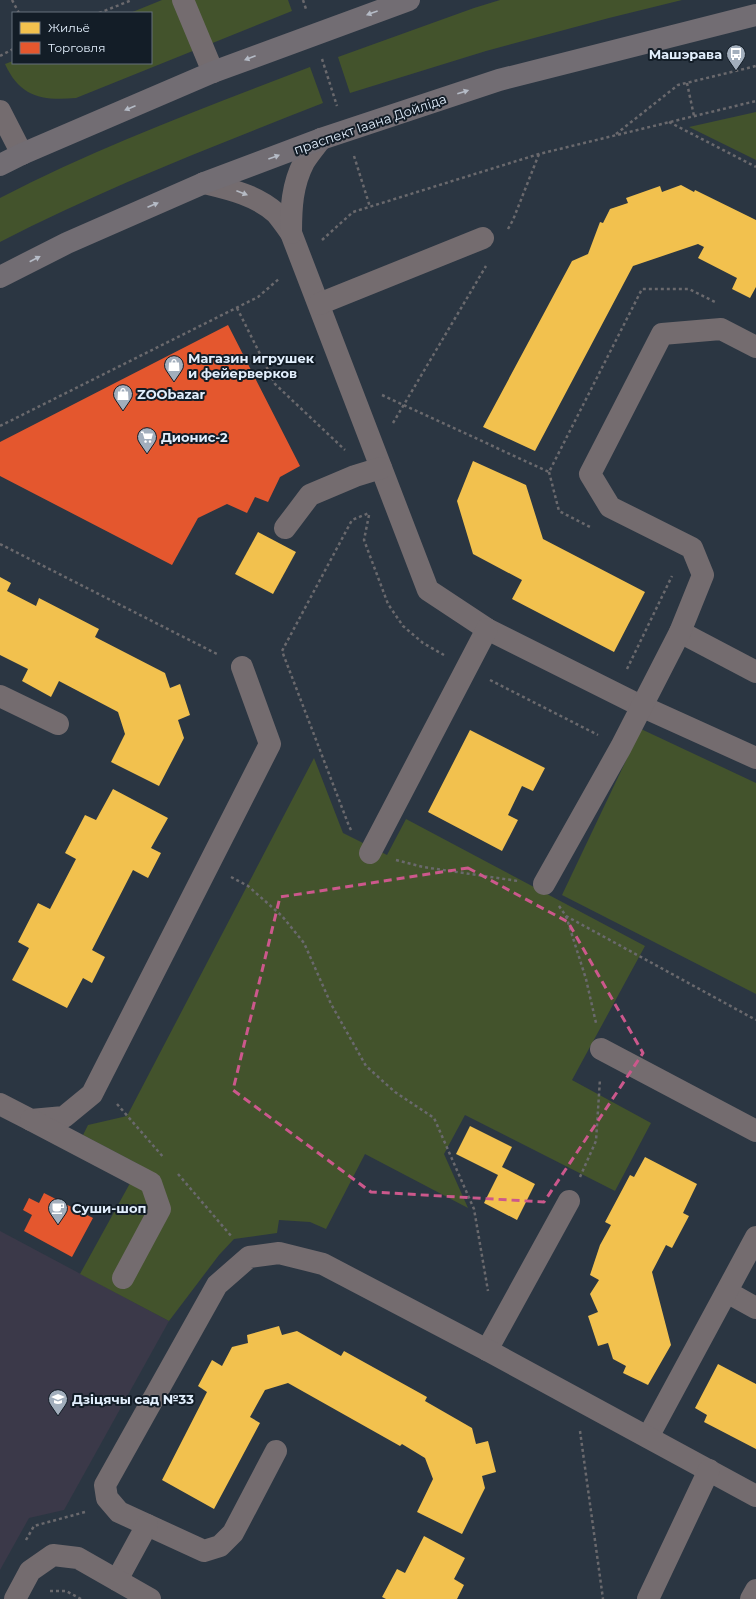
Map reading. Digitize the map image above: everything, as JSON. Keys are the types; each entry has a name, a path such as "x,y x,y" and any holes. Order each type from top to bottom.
{"main road":[{"path":"0,165 22,154 213,72 409,0"},
{"name":"праспект Іаана Дойліда","path":"0,277 67,243 204,183 321,139 499,80 756,15"}],"street":[{"path":"183,0 213,72"},
{"path":"0,111 22,154"},
{"path":"321,139 305,161 295,184 291,206 292,233 428,590 487,629 641,706 756,758"},
{"path":"204,183 235,191 258,200 276,213 292,233"},
{"path":"319,304 483,238"},
{"path":"544,884 621,747 680,632 703,575 692,548 610,507 590,474 662,334 721,329 756,347"},
{"path":"285,528 310,495 355,476 378,460"},
{"path":"370,853 487,629"},
{"path":"680,632 756,672"},
{"path":"31,1120 64,1117 92,1094 270,744 242,667"},
{"path":"0,696 58,724"},
{"path":"601,1049 756,1131"},
{"path":"0,1104 151,1183 160,1209 123,1278"},
{"path":"491,1342 569,1201"},
{"path":"648,1437 756,1237"},
{"path":"276,1451 234,1533 220,1546 204,1551 119,1512 107,1498 105,1484 217,1285 249,1257 279,1253 323,1264 491,1342 576,1398 756,1496"},
{"path":"727,1292 756,1308"},
{"path":"648,1599 709,1470"},
{"path":"117,1580 147,1525"},
{"path":"15,1599 30,1571 53,1555 78,1558 150,1599"},
{"path":"752,1599 756,1590"}],"path":[{"path":"12,0 18,12"},
{"path":"102,12 132,0"},
{"path":"303,0 370,207"},
{"path":"0,56 12,50"},
{"path":"614,135 678,85 756,66"},
{"path":"687,83 694,116"},
{"path":"0,426 258,297 353,212 539,154 756,101"},
{"path":"669,122 756,167"},
{"path":"505,233 513,220 539,154"},
{"path":"378,460 404,405 489,261"},
{"path":"593,528 559,511 549,472 642,289 689,289 716,302"},
{"path":"404,405 549,472"},
{"path":"369,513 352,520 282,652 349,826 370,853 423,867 544,884 566,916 756,1020"},
{"path":"0,544 242,667"},
{"path":"616,693 674,570"},
{"path":"208,865 248,886 282,916 304,944 331,1004 366,1066 395,1092 434,1118 474,1209 491,1342"},
{"path":"576,1398 603,1599"},
{"path":"46,1595 49,1591 66,1590 81,1599"}],"highlighted area":[{"path":"468,868 568,922 643,1053 544,1202 371,1192 233,1090 280,897"}],"shaded area":[{"name":"Дзіцячы сад №33","path":"0,1231 169,1321 64,1510 29,1518 0,1570"}],"green space":[{"path":"162,0 288,0 292,11 76,98 53,99 33,94 18,84 5,64 12,61 12,64 152,64 152,12 132,12"},
{"path":"500,0 682,0 486,51 350,93 338,57"},
{"path":"310,67 323,103 119,186 39,222 0,242 0,198 115,144"},
{"path":"756,112 756,160 689,127"},
{"path":"641,729 756,783 756,994 562,895"},
{"path":"314,758 343,833 387,855 406,819 645,946 572,1080 651,1123 615,1191 465,1115 444,1154 468,1208 365,1154 326,1229 310,1222 279,1220 277,1233 234,1239 219,1255 169,1321 80,1274 140,1165 83,1135 88,1125 127,1116"}],"building: Жильё":[{"path":"681,185 694,192 695,190 756,220 756,287 750,298 732,289 737,278 698,258 704,247 698,244 633,266 535,451 483,427 572,261 588,254 600,222 603,223 610,209 628,203 626,198 660,186 662,192"},
{"path":"473,461 526,485 543,539 645,592 614,652 512,599 522,580 473,554 457,501"},
{"path":"258,532 296,552 273,594 235,574"},
{"path":"0,577 11,583 7,591 36,606 39,598 99,629 95,637 165,673 170,688 180,684 190,715 178,720 184,738 159,786 111,762 125,734 118,712 59,681 51,697 22,681 28,669 0,655"},
{"path":"470,730 545,768 533,791 522,786 508,815 518,820 502,851 428,812"},
{"path":"113,789 168,818 151,848 161,853 148,878 133,870 92,950 105,957 92,983 83,978 67,1008 12,980 29,948 18,942 38,903 50,909 76,859 65,853 85,815 96,820"},
{"path":"470,1126 512,1147 502,1167 535,1184 517,1220 484,1203 498,1175 456,1154"},
{"path":"645,1157 697,1184 683,1213 689,1216 672,1248 666,1245 652,1272 671,1345 648,1385 623,1373 626,1366 613,1359 608,1343 598,1346 588,1316 598,1312 590,1294 599,1280 590,1275 600,1245 611,1225 605,1222 630,1175 634,1177"},
{"path":"279,1326 282,1335 297,1331 341,1356 344,1351 427,1397 425,1401 472,1428 476,1444 488,1441 496,1472 482,1476 485,1488 462,1534 417,1512 433,1479 425,1458 402,1444 400,1446 288,1383 265,1390 250,1417 260,1423 214,1509 162,1480 207,1392 198,1386 212,1360 222,1366 232,1347 248,1343 247,1335"},
{"path":"718,1364 756,1384 756,1449 704,1422 707,1415 695,1408"},
{"path":"424,1536 465,1558 454,1579 464,1585 457,1599 386,1599 382,1597 397,1569 405,1573"}],"building: Торговля":[{"name":"Дионис-2","path":"228,325 300,466 280,477 268,502 255,497 247,513 227,504 198,518 172,565 0,476 0,442"},
{"name":"Суши-шоп","path":"44,1193 93,1218 72,1257 24,1231 32,1215 23,1210 29,1198 39,1203"}],"place":[{"name":"Машэрава","path":"736,71"},
{"name":"Магазин игрушек и фейерверков","path":"174,382"},
{"name":"ZOObazar","path":"123,411"},
{"name":"Дионис-2","path":"147,454"},
{"name":"Суши-шоп","path":"58,1225"},
{"name":"Дзіцячы сад №33","path":"58,1416"}]}
